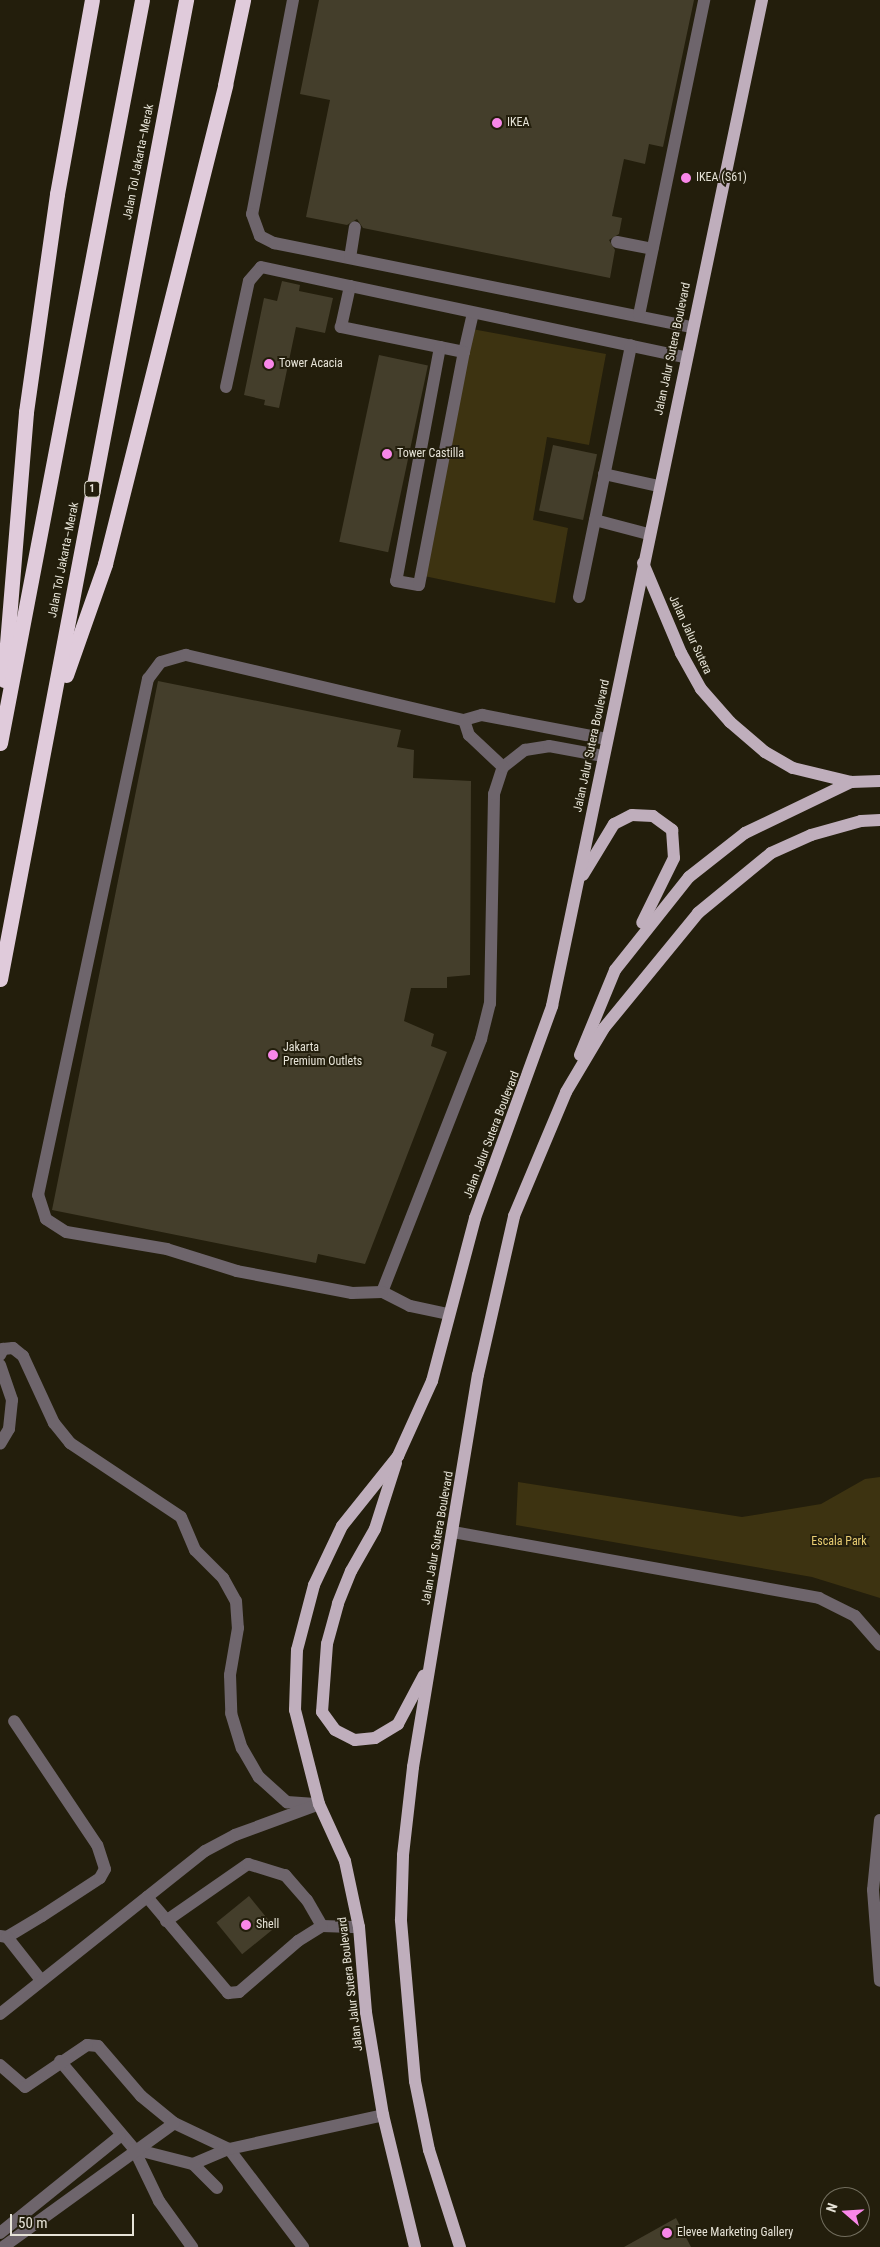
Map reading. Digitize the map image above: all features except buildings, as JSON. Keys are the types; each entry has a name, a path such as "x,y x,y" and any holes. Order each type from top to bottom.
{"highway":[{"path":"0,738 26,412 57,194 92,0"},
{"path":"0,743 142,0"},
{"name":"Jalan Tol Jakarta–Merak","path":"0,979 186,0"},
{"path":"50,721 105,564 226,85 243,0"}],"main road":[{"name":"Jalan Jalur Sutera Boulevard","path":"416,2247 383,2116 366,2012 359,1927 345,1862 319,1804 294,1710 298,1650 314,1585 342,1526 398,1456 432,1380 475,1218 552,1006 658,486 762,0"},
{"name":"Jalan Jalur Sutera","path":"643,563 681,653 701,689 730,722 765,752 794,768 852,782 880,781"},
{"path":"615,970 663,907 716,854 776,816 852,782"},
{"path":"566,1092 615,970 656,900 674,858 672,830 653,816 632,815 614,824 584,871 571,916"},
{"name":"Jalan Jalur Sutera Boulevard","path":"460,2247 430,2150 416,2080 401,1920 403,1856 430,1665 453,1532 501,1263 514,1216 566,1092 604,1028 664,949 737,878 771,853 811,835 880,820"},
{"path":"398,1456 375,1529 351,1571 338,1604 327,1644 322,1712 335,1730 355,1740 375,1738 398,1724 430,1665"}],"street":[{"path":"293,0 253,223 266,241 692,326"},
{"path":"639,315 704,0"},
{"path":"350,258 355,227"},
{"path":"617,242 652,249"},
{"path":"226,387 249,281 260,267 685,357"},
{"path":"350,286 341,327 464,352"},
{"path":"440,346 396,581 419,585 473,313"},
{"path":"579,597 631,345"},
{"path":"604,474 658,486"},
{"path":"595,520 648,534"},
{"path":"448,1314 410,1306 382,1292 352,1293 237,1271 167,1249 66,1232 46,1219 38,1195 148,679 161,662 186,655 464,720 482,715 607,739"},
{"path":"464,720 469,735 503,767"},
{"path":"382,1292 481,1039 490,1004 494,794 503,767 526,750 550,746 603,756"},
{"path":"0,1355 2,1349 13,1348 23,1356 54,1423 70,1443 181,1517 195,1550 223,1578 236,1601 238,1628 230,1675 231,1713 242,1748 259,1777 287,1802 319,1804"},
{"path":"0,1366 12,1400 9,1429 0,1444"},
{"path":"453,1532 819,1598 855,1616 880,1645"},
{"path":"14,1721 97,1845 105,1869 100,1878 4,1937 41,1980"},
{"path":"0,2014 205,1851 235,1835 319,1804"},
{"path":"880,1820 873,1890 880,1981"},
{"path":"166,1921 248,1864 286,1875 307,1900 322,1926"},
{"path":"147,1897 215,1981 228,1993 234,1994 298,1941 322,1926 359,1927"},
{"path":"0,2065 26,2087 60,2061 87,2045 98,2046 141,2096 174,2123 229,2149 252,2175 302,2247"},
{"path":"60,2061 120,2136 134,2149 159,2201 192,2247"},
{"path":"193,2164 229,2149 383,2116"},
{"path":"3,2247 134,2149 174,2123"},
{"path":"0,2233 120,2136"},
{"path":"134,2149 193,2164 217,2188"}],"green space":[{"path":"472,329 606,354 589,445 547,437 533,520 568,528 555,603 424,576"},
{"name":"Escala Park","path":"880,1477 880,1598 812,1577 516,1525 518,1482 742,1517 821,1504 865,1479"}],"place":[{"name":"IKEA","path":"497,123"},
{"name":"IKEA (S61)","path":"686,178"},
{"name":"Tower Acacia","path":"269,364"},
{"name":"Tower Castilla","path":"387,454"},
{"name":"Jakarta Premium Outlets","path":"273,1055"},
{"name":"Shell","path":"246,1925"},
{"name":"Elevee Marketing Gallery","path":"667,2233"}]}
